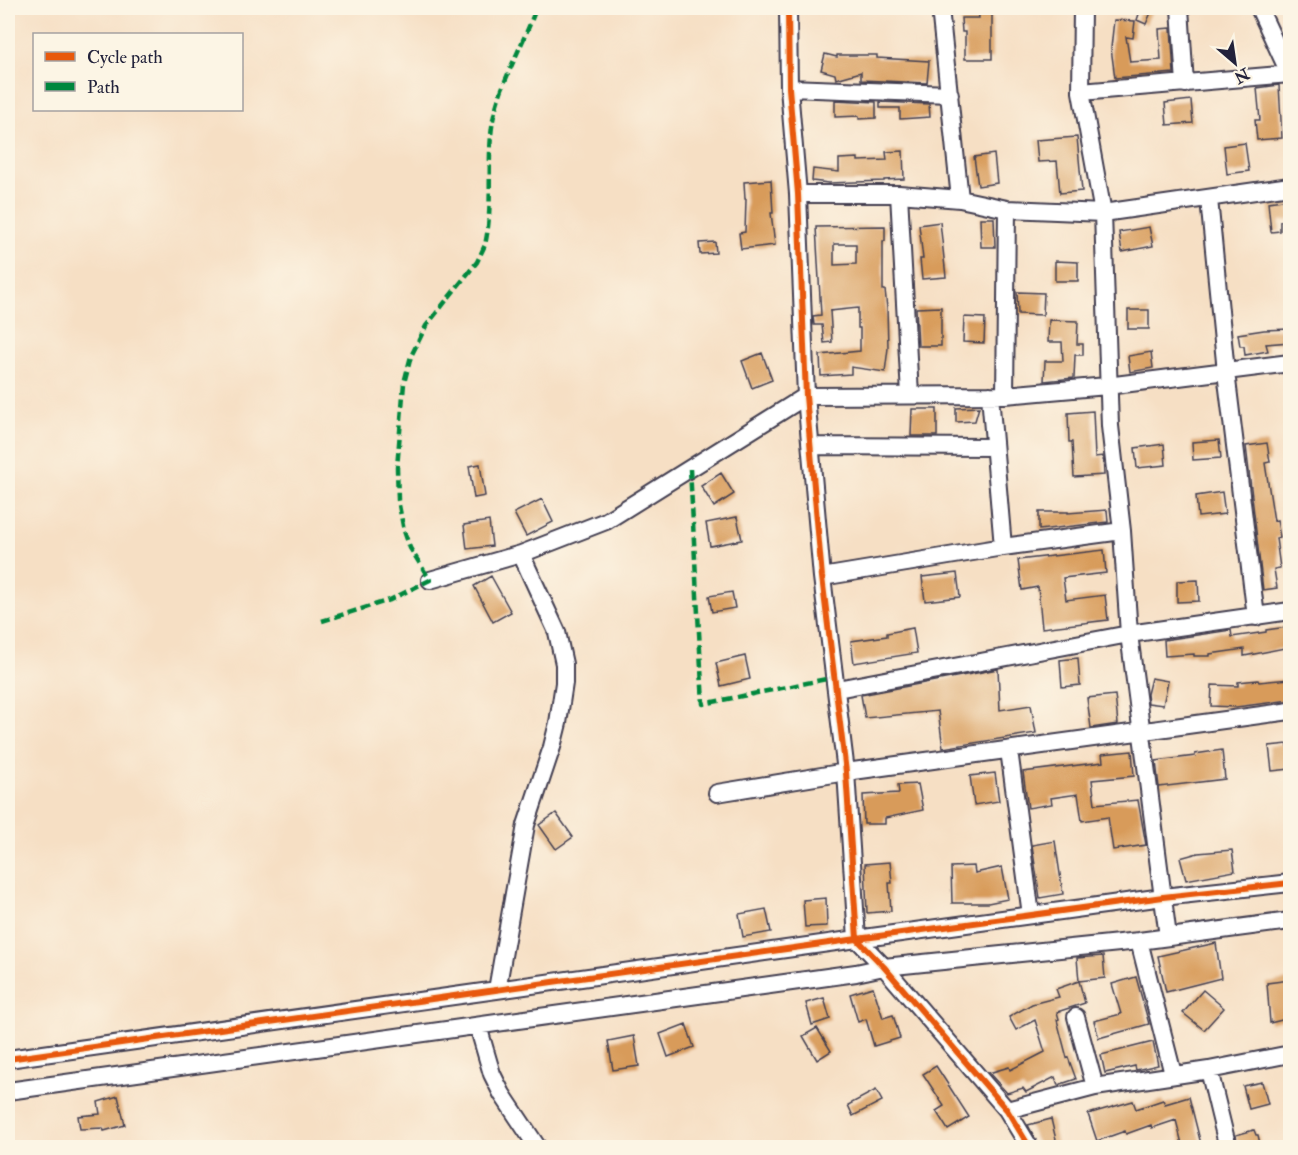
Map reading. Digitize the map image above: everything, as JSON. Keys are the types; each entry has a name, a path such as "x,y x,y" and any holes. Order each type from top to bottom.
{"street":[{"path":"788,8 789,88 798,194 806,396 822,577 846,772 857,939 884,967 1007,1110 1030,1148"},
{"path":"939,8 960,199"},
{"path":"1082,8 1081,92 1103,213 1107,386 1122,531 1129,634 1168,938"},
{"path":"1180,8 1185,84"},
{"path":"1081,92 1290,75 1259,8"},
{"path":"789,88 950,94"},
{"path":"798,194 898,194 960,199 1007,209 1103,213 1290,186"},
{"path":"898,194 910,395"},
{"path":"1209,199 1226,372 1256,616"},
{"path":"1003,547 994,447 1007,209"},
{"path":"430,580 521,554 606,521 806,396 998,395 1107,386 1290,363"},
{"path":"811,446 994,447"},
{"path":"822,577 1003,547 1122,531"},
{"path":"497,990 526,825 552,747 564,683 564,664 557,632 521,554"},
{"path":"837,689 1129,634 1290,611"},
{"path":"717,793 846,772 1290,711"},
{"path":"1009,750 1032,915"},
{"path":"8,1059 857,939 1163,897 1290,883"},
{"path":"8,1091 856,973 884,967 1168,938 1290,921"},
{"path":"1139,941 1173,1074"},
{"path":"1076,1017 1095,1087"},
{"path":"478,1026 492,1074 513,1112 538,1148"},
{"path":"1007,1110 1095,1087 1209,1070 1290,1054"},
{"path":"1209,1070 1228,1148"}],"building":[{"path":"978,8 992,8 992,59 965,59 965,32 962,32 961,18 979,18"},
{"path":"1141,8 1153,8 1146,24 1137,20"},
{"path":"1114,20 1135,21 1133,38 1126,37 1130,62 1161,60 1159,29 1171,28 1174,73 1115,78 1111,48"},
{"path":"825,54 837,57 837,55 877,55 877,58 929,61 927,83 861,80 861,72 836,79 835,74 821,70"},
{"path":"1279,85 1282,138 1257,140 1255,120 1260,120 1257,88"},
{"path":"835,100 876,102 876,118 835,117"},
{"path":"1191,100 1193,123 1167,125 1165,103"},
{"path":"880,102 929,104 930,117 900,119 900,108 880,108"},
{"path":"1077,137 1082,191 1060,193 1057,161 1038,162 1036,140"},
{"path":"1245,143 1249,171 1227,174 1224,146"},
{"path":"903,151 904,179 829,183 812,181 813,169 839,172 839,159 887,160 886,152"},
{"path":"994,154 997,183 978,186 974,157"},
{"path":"771,180 773,213 771,213 775,245 741,249 739,233 745,232 744,182"},
{"path":"1290,199 1290,220 1280,221 1280,231 1271,232 1268,202"},
{"path":"980,218 994,218 995,247 981,247"},
{"path":"940,222 946,277 922,279 920,259 923,259 919,225"},
{"path":"885,226 883,290 885,290 887,308 888,348 885,372 851,367 851,374 821,376 820,355 860,351 860,328 858,328 858,308 830,311 832,342 824,343 822,325 814,325 813,316 821,315 816,227","holes":["834,244 856,244 856,264 834,265"]},
{"path":"1149,227 1153,246 1122,252 1119,232"},
{"path":"715,242 716,253 700,254 699,243"},
{"path":"1055,261 1078,262 1078,281 1055,281"},
{"path":"1017,292 1044,293 1043,315 1018,314"},
{"path":"941,307 941,346 918,346 916,308"},
{"path":"1128,310 1149,310 1149,329 1128,329"},
{"path":"964,317 985,318 984,343 963,342"},
{"path":"1049,320 1078,321 1077,344 1083,344 1083,355 1075,355 1074,378 1044,381 1045,361 1063,361 1062,342 1048,342"},
{"path":"1290,329 1290,342 1266,344 1268,351 1245,355 1244,346 1240,346 1238,334"},
{"path":"1151,352 1153,368 1130,372 1128,356"},
{"path":"762,353 772,380 752,388 742,361"},
{"path":"979,407 975,421 956,422 956,408"},
{"path":"912,409 937,409 937,436 911,436"},
{"path":"1093,411 1095,457 1103,456 1104,475 1074,477 1068,413"},
{"path":"1219,440 1221,458 1193,460 1192,442"},
{"path":"1267,443 1270,462 1265,463 1274,521 1277,520 1280,537 1276,538 1280,568 1274,569 1277,588 1263,590 1246,446"},
{"path":"1164,444 1166,465 1137,468 1135,448"},
{"path":"480,464 485,496 474,498 469,466"},
{"path":"721,473 734,494 714,507 701,486"},
{"path":"1222,492 1225,514 1198,517 1196,496"},
{"path":"542,499 553,522 526,536 514,513"},
{"path":"1107,510 1108,522 1039,530 1039,512 1068,513"},
{"path":"737,517 742,540 710,546 706,523"},
{"path":"489,521 492,546 467,549 464,525"},
{"path":"1104,550 1106,573 1063,578 1066,600 1105,595 1108,620 1042,628 1038,587 1022,590 1018,560"},
{"path":"957,573 960,597 925,601 922,577"},
{"path":"491,576 511,612 493,622 474,586"},
{"path":"1198,580 1199,601 1177,602 1177,581"},
{"path":"732,592 735,608 712,612 709,596"},
{"path":"1287,627 1290,647 1244,656 1244,649 1210,654 1210,656 1194,656 1194,654 1165,656 1164,640 1231,630 1232,637"},
{"path":"913,628 917,653 854,663 851,641 887,636 887,633"},
{"path":"745,656 750,679 721,686 716,663"},
{"path":"1078,658 1080,685 1062,687 1060,660"},
{"path":"998,669 1000,710 1031,705 1036,733 943,748 938,711 865,718 861,695"},
{"path":"1151,678 1168,681 1163,705 1148,703 1147,694"},
{"path":"1290,679 1290,700 1236,707 1211,706 1212,685 1238,686 1238,682"},
{"path":"1115,695 1118,724 1091,728 1087,698"},
{"path":"1288,744 1290,769 1272,771 1269,746"},
{"path":"1222,750 1225,779 1159,787 1156,761"},
{"path":"1132,751 1134,776 1092,780 1095,804 1138,800 1146,845 1113,850 1108,817 1082,821 1078,794 1051,798 1052,804 1028,808 1023,772 1103,762 1102,754"},
{"path":"995,773 999,801 974,805 970,776"},
{"path":"918,784 923,810 885,818 885,824 864,824 863,795 899,793 898,785"},
{"path":"556,813 573,837 556,849 539,825"},
{"path":"1055,841 1063,894 1040,898 1032,845"},
{"path":"1232,850 1235,871 1186,880 1180,858 1198,853"},
{"path":"890,862 891,911 867,913 865,864"},
{"path":"974,866 975,873 1002,867 1008,899 988,903 952,903 951,867"},
{"path":"826,898 827,926 805,927 803,900"},
{"path":"766,909 771,932 743,937 739,914"},
{"path":"1216,943 1221,978 1166,992 1158,956"},
{"path":"1103,956 1105,978 1079,981 1077,958"},
{"path":"1136,977 1149,1024 1099,1038 1094,1021 1121,1014 1112,984"},
{"path":"1290,980 1290,1018 1270,1023 1267,983"},
{"path":"1079,981 1085,1003 1057,1012 1067,1058 1076,1079 1058,1085 1055,1077 1026,1092 1023,1088 1007,1093 989,1073 1009,1067 1010,1070 1045,1052 1035,1020 1016,1030 1009,1017 1032,1004 1059,997 1056,989"},
{"path":"873,987 883,1018 893,1015 900,1038 874,1046 866,1019 858,1022 850,994"},
{"path":"1203,990 1224,1008 1204,1030 1183,1013"},
{"path":"824,998 830,1019 812,1025 806,1003"},
{"path":"686,1024 694,1047 668,1057 660,1034"},
{"path":"817,1028 831,1051 817,1060 803,1036"},
{"path":"634,1036 639,1066 613,1070 608,1041"},
{"path":"1153,1042 1158,1065 1136,1070 1135,1066 1105,1073 1101,1055"},
{"path":"936,1066 969,1117 948,1130 936,1111 944,1106 923,1074"},
{"path":"1262,1082 1268,1104 1249,1109 1243,1086"},
{"path":"876,1090 882,1101 853,1116 848,1105"},
{"path":"118,1096 125,1125 104,1131 103,1128 80,1129 78,1116 100,1114 98,1102"},
{"path":"1189,1097 1202,1148 1183,1148 1176,1120 1152,1128 1151,1125 1126,1134 1125,1131 1097,1141 1088,1114 1133,1101 1136,1109 1163,1100 1165,1104"},
{"path":"1051,1119 1058,1148 1040,1148 1028,1125"},
{"path":"1254,1130 1258,1135 1261,1148 1238,1148 1236,1135"}],"marked path":[{"path":"322,621 390,600 430,580 410,548 398,500 397,468 404,383 411,356 426,326 477,262 485,245 488,230 493,120 501,91 536,8"},
{"path":"690,469 703,704 836,677"}],"cycle path":[{"path":"788,8 789,88 798,194 806,396 822,577 846,772 857,939 884,967 1007,1110 1030,1148"},
{"path":"8,1059 857,939 1163,897 1290,883"}]}
